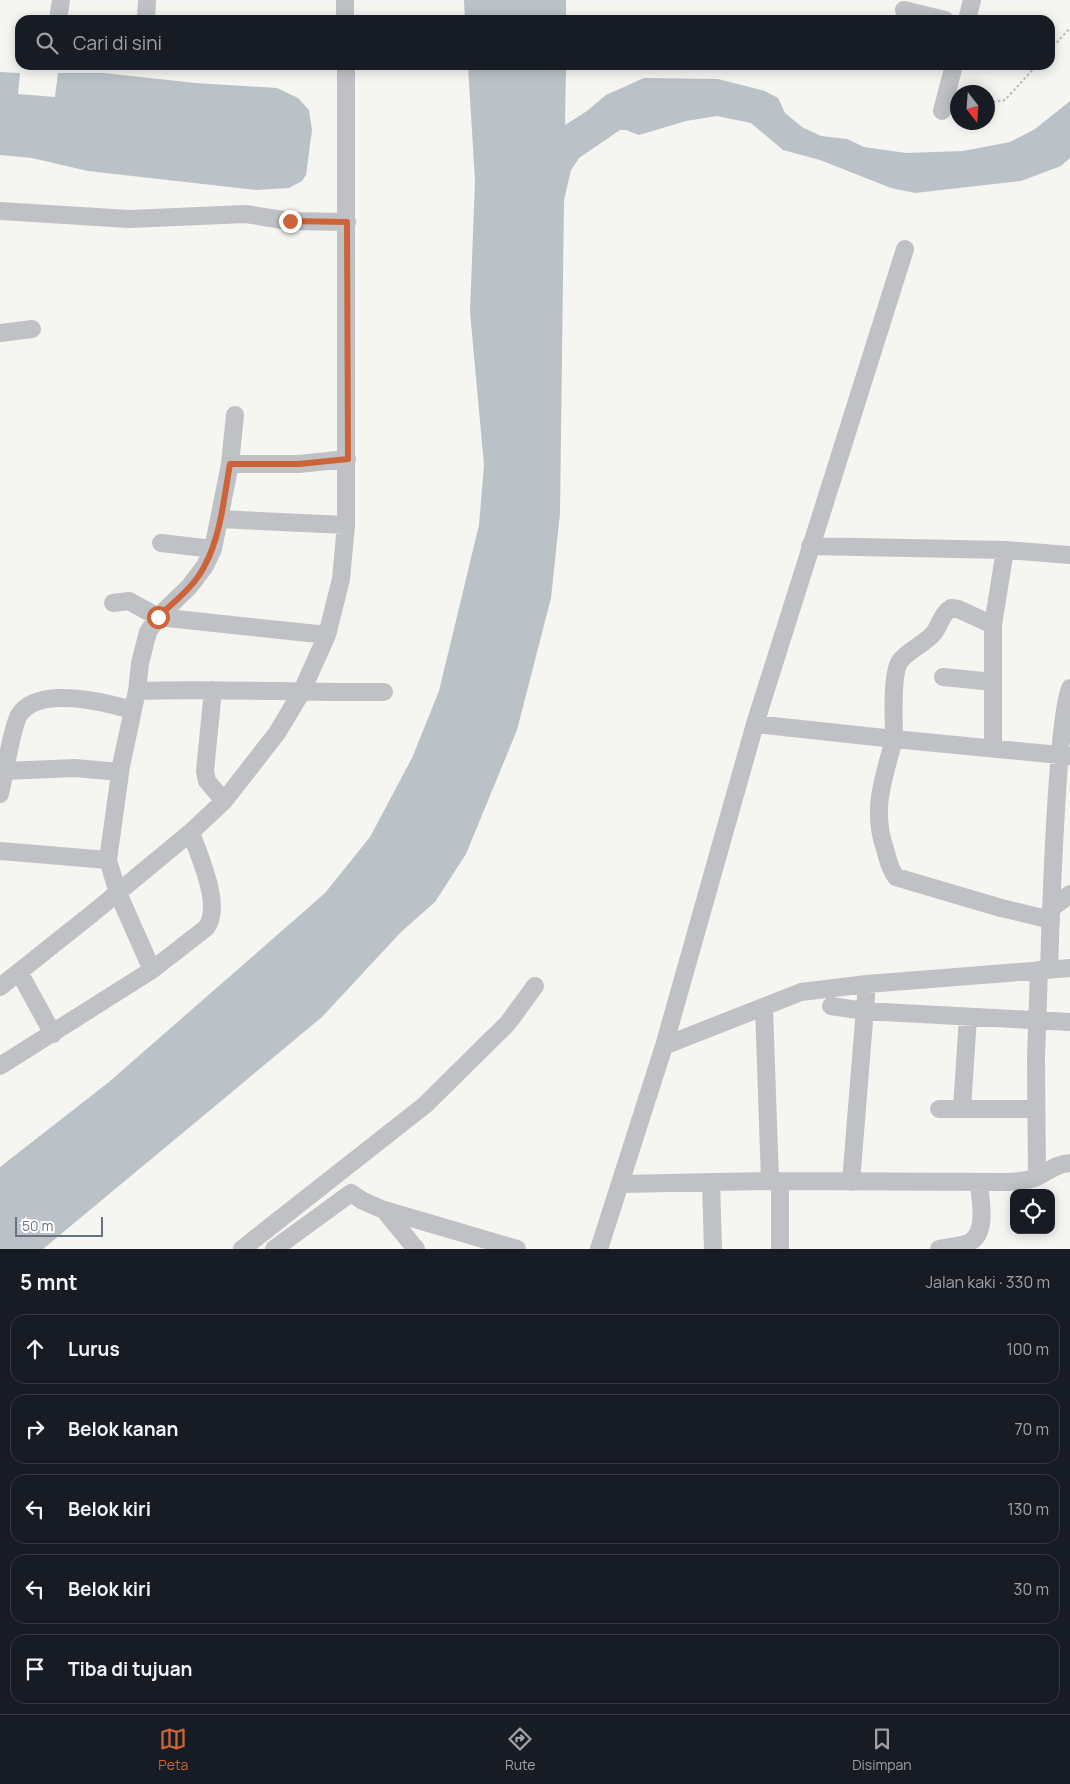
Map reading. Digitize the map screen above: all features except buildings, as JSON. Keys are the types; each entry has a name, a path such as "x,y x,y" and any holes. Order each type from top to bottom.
{"street":[{"path":"59,15 61,0"},
{"path":"146,15 147,0"},
{"path":"344,0 346,15"},
{"path":"968,15 972,0"},
{"path":"904,10 924,15"},
{"path":"0,987 118,893 224,802 276,733 300,693 327,635 341,579 346,525 348,459 346,70"},
{"path":"942,111 953,70"},
{"path":"0,211 129,220 246,214 290,221 347,222"},
{"path":"599,1249 664,1046 756,724 810,546 905,249"},
{"path":"0,333 32,330"},
{"path":"152,970 118,893 108,860 120,772 137,691 140,663 148,632 158,617 198,577 213,549 230,464 235,415"},
{"path":"230,464 299,464 348,459"},
{"path":"219,519 346,525"},
{"path":"160,543 213,549"},
{"path":"810,546 1005,550 1070,555"},
{"path":"993,747 993,625 1005,550"},
{"path":"113,603 129,601 158,617 327,635"},
{"path":"993,625 958,609 950,608 926,642 899,662 896,675 894,739 877,813 879,834 890,870 896,877 1001,908 1052,914"},
{"path":"944,677 993,682"},
{"path":"1037,1177 1036,1021 1052,914 1065,754 1065,696 1070,688"},
{"path":"213,690 205,771 208,782 224,802"},
{"path":"137,691 384,692"},
{"path":"0,794 18,717 26,706 35,701 62,697 132,710"},
{"path":"756,724 894,739 1065,754"},
{"path":"6,772 75,768 120,772"},
{"path":"0,1066 54,1034 152,970 183,948 212,920 211,895 191,832"},
{"path":"0,850 108,860"},
{"path":"1052,914 1070,894"},
{"path":"664,1046 801,992 867,984 1070,968"},
{"path":"18,972 54,1034"},
{"path":"851,1182 867,984"},
{"path":"242,1249 426,1105 508,1023 534,986"},
{"path":"831,1006 864,1011 1070,1022"},
{"path":"764,1007 780,1249"},
{"path":"962,1109 968,1017"},
{"path":"939,1108 1036,1109"},
{"path":"621,1184 775,1181 979,1183 1025,1181 1037,1177 1052,1166 1070,1163"},
{"path":"330,1180 384,1210 517,1249"},
{"path":"711,1182 713,1249"},
{"path":"939,1249 969,1242 978,1236 981,1224 979,1183"},
{"path":"274,1249 351,1193"},
{"path":"384,1210 416,1249"}],"path":[{"path":"1055,44 1070,28"},
{"path":"995,102 1005,100 1032,70"}],"shaded area":[{"path":"464,0 566,0 566,15 465,15"},
{"path":"468,70 566,70 565,125 587,111 606,95 644,78 718,79 765,91 778,98 785,113 802,127 821,136 847,139 864,147 906,153 963,151 1010,142 1035,129 1070,101 1070,158 1061,166 1021,181 915,193 891,188 820,160 783,150 751,123 717,116 686,121 639,135 626,130 620,130 579,158 571,170 564,200 560,513 551,598 517,730 466,854 435,902 401,932 322,1017 43,1249 0,1249 0,1167 109,1082 325,893 370,837 412,758 439,691 479,525 484,465 470,312 475,181"},
{"path":"0,72 20,73 18,94 55,97 58,73 104,73 195,83 277,88 298,98 309,110 312,130 306,175 302,181 289,188 256,190 88,171 32,158 0,155"}],"route":[{"path":"158,617 189,588 205,566 213,549 230,464 299,464 348,459 347,222 290,221"}]}
